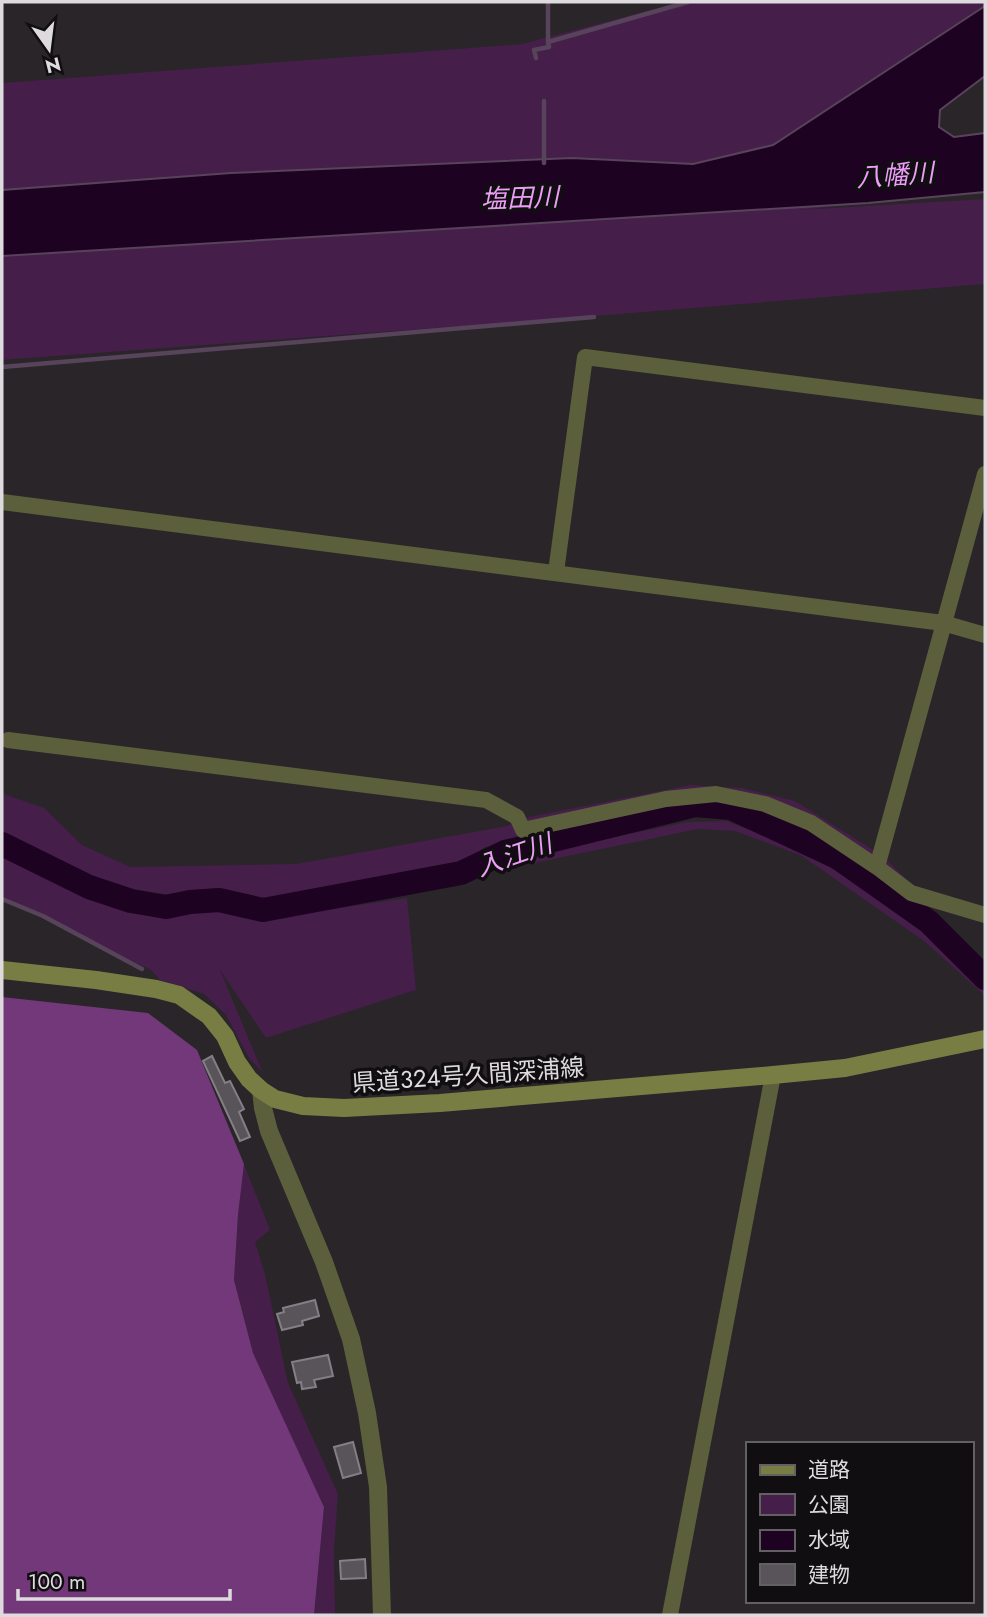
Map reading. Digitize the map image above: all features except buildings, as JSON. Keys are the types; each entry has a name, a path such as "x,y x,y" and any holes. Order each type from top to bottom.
{"main road":[{"name":"県道324号久間深浦線","path":"2,970 96,980 179,995 209,1016 225,1035 237,1062 261,1090 275,1099 303,1106 344,1108 590,1091 845,1068 985,1039"}],"street":[{"path":"556,572 584,356 985,408"},
{"path":"877,867 985,474"},
{"path":"2,502 943,623 985,635"},
{"path":"8,740 486,800 517,817 523,830 666,799 716,794 765,804 811,823 911,893 985,915"},
{"path":"670,1615 773,1075"},
{"path":"261,1090 269,1131 324,1262 351,1339 367,1413 378,1487 382,1615"}],"green space":[{"path":"681,2 985,2 985,25 793,173 2,211 2,83 522,44"},
{"path":"985,192 798,210 985,199 985,284 2,360 2,240"},
{"path":"690,785 742,788 795,801 883,856 915,888 813,833 734,805 695,803 485,847 454,870 313,898 249,903 224,891 164,894 120,887 70,869 2,835 2,789 4,794 44,808 82,845 130,867 296,864 507,826 529,817"},
{"path":"726,821 802,849 921,927 985,986 985,998 924,941 802,856 735,831 698,829 496,871 512,858 687,822"},
{"path":"2,851 139,914 196,908 252,917 306,913 407,898 416,990 266,1038 220,970 263,1073 249,1058 226,1015 204,994 160,980 151,970 2,897"},
{"path":"244,1164 270,1230 255,1242 265,1274 288,1383 338,1494 334,1551 335,1615 314,1615 324,1507 253,1353 234,1280"}],"shaded area":[{"path":"2,997 148,1013 197,1050 244,1164 234,1280 253,1353 324,1507 314,1615 2,1615"}],"water":[{"path":"985,6 985,76 940,110 939,127 954,137 985,133 985,192 868,203 2,256 2,190 231,173 572,158 693,164 773,145"}],"waterway":[{"path":"548,2 548,42"},
{"path":"536,58 534,50 549,47 548,42 688,2"},
{"path":"544,101 544,163"},
{"path":"2,367 594,317"},
{"name":"入江川","path":"2,844 89,887 131,901 166,907 219,900 263,910 461,873 505,852 695,805 731,808 837,857 929,922 985,978"},
{"path":"2,899 43,916 142,969"}],"water label":[{"name":"八幡川","path":"895,175"},
{"name":"塩田川","path":"520,198"}]}
